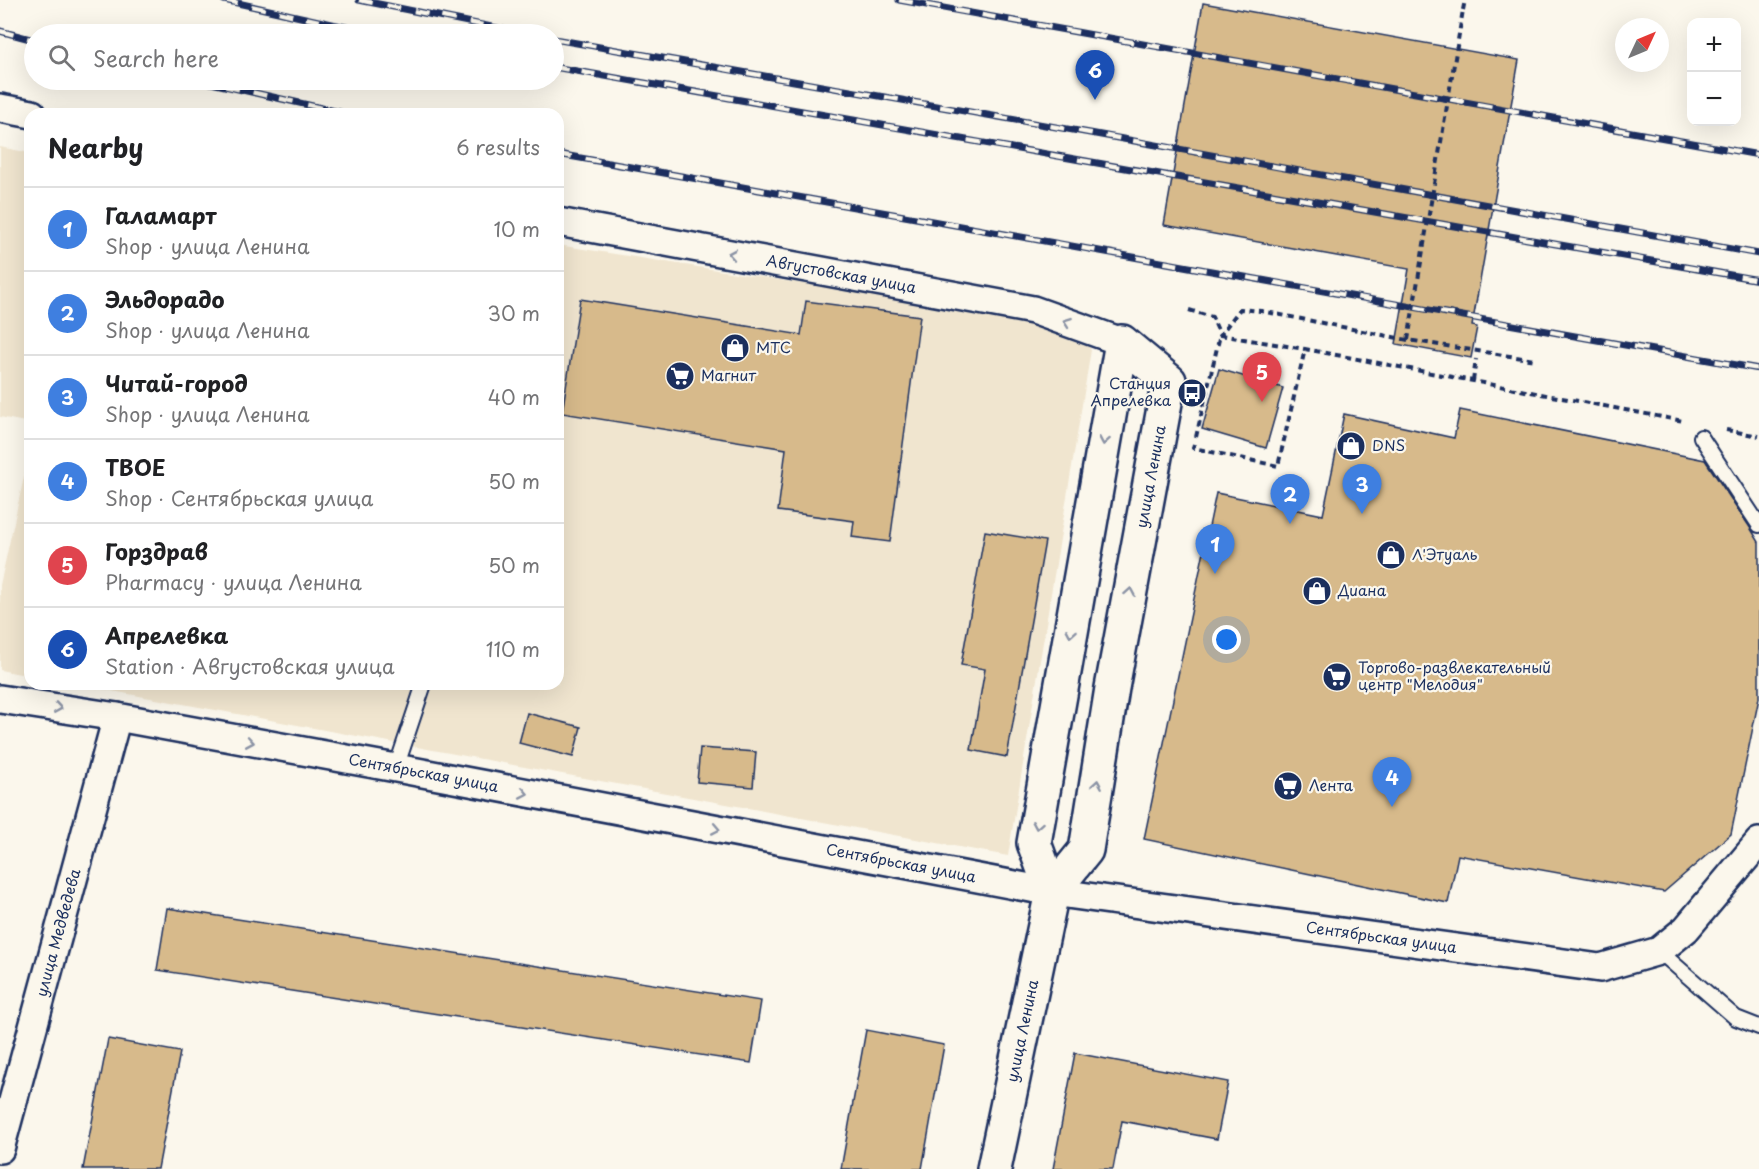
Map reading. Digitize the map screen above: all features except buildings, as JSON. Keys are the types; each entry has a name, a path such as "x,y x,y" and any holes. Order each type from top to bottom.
{"street":[{"path":"0,108 24,112"},
{"name":"Августовская улица","path":"564,223 1033,310 1122,342"},
{"path":"1052,892 1034,843 1122,342"},
{"name":"улица Ленина","path":"994,1169 1052,892 1086,850 1169,381 1122,342"},
{"name":"Сентябрьская улица","path":"0,699 117,717 396,768 1052,892 1600,968 1659,951 1686,929 1759,842"},
{"name":"улица Медведева","path":"0,1149 117,717"}],"lane":[{"path":"1701,437 1759,525"},
{"path":"396,768 422,690"},
{"path":"1659,951 1736,1018 1759,1027"}],"path":[{"path":"1408,340 1465,0"},
{"path":"1305,349 1278,466 1193,448 1220,335 1240,309 1261,311 1408,340 1535,360"},
{"path":"1189,310 1212,318 1220,335"},
{"path":"1220,335 1688,422"},
{"path":"1473,381 1476,359"},
{"path":"1720,428 1759,436"}],"shaded area":[{"path":"0,147 24,152 24,422 0,417"},
{"path":"564,246 1072,326 1091,350 1008,856 107,690 564,690"},
{"path":"24,477 24,675 0,670 0,585"}],"railway":[{"path":"224,0 332,24"},
{"path":"359,0 478,24"},
{"path":"899,0 1759,155"},
{"path":"0,31 24,37"},
{"path":"564,41 1759,254"},
{"path":"564,69 1759,280"},
{"path":"242,90 322,108"},
{"path":"564,155 1759,369"}],"place":[{"name":"Апрелевка","path":"1095,100"},
{"name":"МТС","path":"735,348"},
{"name":"Магнит","path":"680,376"},
{"name":"Станция Апрелевка","path":"1192,393"},
{"name":"Горздрав","path":"1262,402"},
{"name":"DNS","path":"1351,446"},
{"name":"Читай-город","path":"1362,514"},
{"name":"Эльдорадо","path":"1290,524"},
{"name":"Л'Этуаль","path":"1391,555"},
{"name":"Галамарт","path":"1215,574"},
{"name":"Диана","path":"1317,591"},
{"name":"Торгово-развлекательный центр \"Мелодия\"","path":"1337,677"},
{"name":"Лента","path":"1288,786"},
{"name":"ТВОЕ","path":"1392,807"}]}
